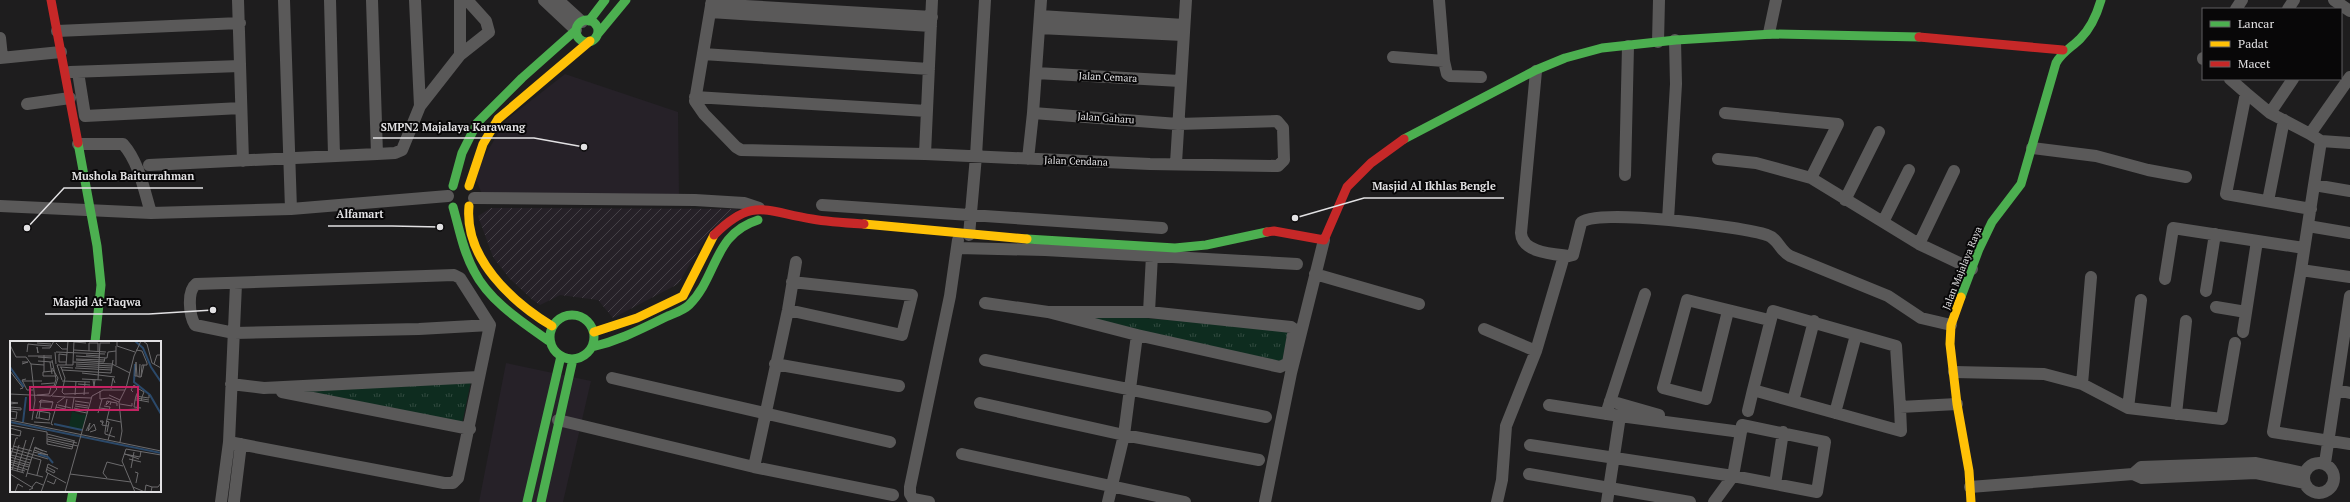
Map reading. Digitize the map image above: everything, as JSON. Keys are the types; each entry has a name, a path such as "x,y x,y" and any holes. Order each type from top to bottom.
{"street":[{"path":"51,0 70,98 89,212 97,246 101,285 95,341"},
{"path":"238,0 240,23 243,161"},
{"path":"284,0 291,210"},
{"path":"330,0 334,155"},
{"path":"372,0 377,154"},
{"path":"415,0 420,106"},
{"path":"460,0 460,55"},
{"path":"149,165 395,153 402,150 420,106 460,55 489,32 486,21 467,0"},
{"path":"544,0 582,24 595,24 597,34"},
{"path":"558,0 582,24"},
{"path":"549,341 552,326 557,320 571,314 586,319 594,332 592,347 587,353 573,359 561,356 556,352 549,341 498,303 479,279 467,252 451,196 462,153 476,123 522,78 582,24 605,0"},
{"path":"552,326 518,304 486,270 467,220 472,202 469,186 483,144 498,119 590,42 626,0"},
{"path":"925,154 932,0"},
{"path":"929,502 913,499 910,494 910,487 958,248 972,214 985,0"},
{"path":"1028,159 1033,113 1041,0"},
{"path":"1176,163 1186,0"},
{"path":"1439,0 1444,61 1447,74 1450,76 1481,77"},
{"path":"1658,42 1659,0"},
{"path":"1769,33 1776,0"},
{"path":"1265,502 1291,373 1315,274 1324,240 1346,189 1370,164 1428,125 1536,71 1580,53 1675,40 1769,33 1878,34 1976,41 2063,50 2079,40 2087,31 2101,0"},
{"path":"927,111 695,97 711,5 931,22"},
{"path":"1040,16 1184,30"},
{"path":"56,31 240,23"},
{"path":"582,24 580,39 590,42"},
{"path":"1038,28 1184,30"},
{"path":"0,38 1,57 61,52"},
{"path":"1668,220 1676,84 1675,40"},
{"path":"1625,175 1628,46"},
{"name":"Jalan Majalaya Raya","path":"1971,502 1950,344 1951,325 1992,222 2021,184 2052,72 2063,50"},
{"path":"703,54 929,69"},
{"path":"1393,57 1444,61"},
{"path":"65,72 240,66"},
{"path":"1536,71 1522,238 1529,248 1564,256 1573,255 1581,223 1586,218 1668,220 1713,224 1766,234 1777,239 1783,252 1790,256 1888,296 1921,318 1951,325"},
{"path":"78,72 85,116 241,108"},
{"name":"Jalan Cemara","path":"1036,73 1180,81"},
{"path":"2310,134 2350,77"},
{"path":"2270,113 2292,80"},
{"path":"2236,81 2246,93 2270,113 2321,141 2350,144"},
{"path":"2246,93 2226,194 2311,209"},
{"name":"Jalan Cendana","path":"695,97 698,106 704,114 736,147 741,150 925,154 1028,159 1176,163"},
{"path":"27,104 70,98"},
{"name":"Jalan Gaharu","path":"1033,113 1178,124 1277,121 1283,128 1284,160 1278,166 1176,163"},
{"path":"1726,114 1838,124 1810,178"},
{"path":"2268,201 2284,120"},
{"path":"1845,200 1879,132"},
{"path":"2321,141 2301,270 2273,432 2350,444"},
{"path":"78,144 122,144 129,151 136,166 150,213"},
{"path":"2032,148 2096,156 2148,170 2186,178"},
{"path":"1718,159 1756,163 1810,178 1919,244 1972,269"},
{"path":"1883,222 1909,170"},
{"path":"1919,244 1954,171"},
{"path":"0,206 89,212 150,213 291,210 451,196 461,183 469,186"},
{"path":"2314,185 2350,191"},
{"path":"451,196 461,209 472,202 695,200 744,203 812,219"},
{"path":"822,205 1162,228"},
{"path":"594,332 637,318 683,296 714,236 730,219 748,211 767,209"},
{"path":"592,347 618,341 688,306 710,273 730,234 746,222 770,219 812,219 964,234 1175,248 1206,245 1274,231 1324,240"},
{"path":"2308,226 2350,233"},
{"path":"2165,279 2173,228 2304,248"},
{"path":"2206,291 2215,234"},
{"path":"2243,332 2257,241"},
{"path":"958,248 1152,255 1297,264"},
{"path":"1149,312 1152,255"},
{"path":"1498,502 1502,480 1506,426 1536,351 1564,256"},
{"path":"754,467 788,310 796,262"},
{"path":"2301,270 2350,277"},
{"path":"1315,274 1419,304"},
{"path":"229,442 444,483 453,483 458,478 470,429 490,324 460,278 454,275 236,284 196,284 190,292 192,320 195,325 234,332 419,329 490,324"},
{"path":"2082,384 2091,277"},
{"path":"788,310 902,335 912,294 792,282"},
{"path":"230,501 229,442 236,284"},
{"path":"1606,414 1645,294"},
{"path":"2325,464 2350,296"},
{"path":"1728,311 1706,399 1664,388 1687,300 1769,320"},
{"path":"2128,408 2141,300"},
{"path":"985,303 1048,312 1137,335 1280,367 1288,363 1294,329 1291,327 1149,312 1048,312"},
{"path":"2216,307 2246,312"},
{"path":"1748,411 1769,320 1773,311 1814,321 1896,346 1902,432 1753,390"},
{"path":"1793,401 1814,321"},
{"path":"2176,414 2186,321"},
{"path":"1484,329 1536,351"},
{"path":"1108,502 1124,435 1137,335"},
{"path":"1835,413 1856,335"},
{"path":"1954,372 2044,374 2082,384 2128,408 2222,419 2235,343"},
{"path":"527,502 561,356"},
{"path":"541,502 558,420 573,359"},
{"path":"985,360 1266,417"},
{"path":"776,364 899,386"},
{"path":"264,388 480,377"},
{"path":"612,378 890,442"},
{"path":"231,384 264,388 470,429"},
{"path":"2336,390 2350,393"},
{"path":"1610,401 1705,428"},
{"path":"980,403 1124,435 1259,460"},
{"path":"1900,407 1957,404"},
{"path":"1549,405 1741,432"},
{"path":"1607,502 1620,416"},
{"path":"558,420 754,467 893,495"},
{"path":"1530,445 1733,476 1818,492 1825,442 1783,432 1742,425 1733,476 1714,502"},
{"path":"1775,484 1783,432"},
{"path":"230,501 241,444"},
{"path":"962,454 1185,502"},
{"path":"1970,486 2132,474 2141,467 2256,463 2305,478 2315,493 2330,490 2333,486 2335,475 2333,470 2325,464 2315,463 2305,478"},
{"path":"1529,474 1609,488 1656,499 1690,502"},
{"path":"71,502 73,492"}],"shaded area":[{"path":"565,74 678,112 679,196 482,194 476,180 481,162 506,120"},
{"path":"491,208 738,209 710,231 678,284 613,318 598,300 560,295 540,305 533,300 510,279 493,257 478,216"},
{"path":"506,363 591,381 563,502 479,502"}],"green space":[{"path":"1121,316 1288,330 1282,364 1078,317"},
{"path":"471,381 462,424 284,390"}],"traffic: fast":[{"path":"589,21 605,0"},
{"path":"597,35 626,0"},
{"path":"1961,297 1979,249 1992,222 2021,184 2056,63 2061,56 2080,39 2090,26 2101,0"},
{"path":"587,20 595,23 598,31 595,39 587,42 579,39 576,31 579,23 587,20"},
{"path":"453,186 462,153 477,123 522,78 576,30"},
{"path":"1404,139 1536,70 1565,58 1602,48 1676,40 1773,34 1919,37"},
{"path":"78,143 97,246 101,285 95,341"},
{"path":"453,207 467,256 480,282 507,310 549,341"},
{"path":"592,347 631,334 687,307 698,294 724,245 732,235 743,226 758,220"},
{"path":"1027,239 1175,248 1206,245 1267,232"},
{"path":"568,315 576,315 581,316 588,321 593,328 594,337 593,346 588,353 581,358 568,359 560,356 553,349 550,341 550,333 553,325 560,318 568,315"},
{"path":"527,502 561,356"},
{"path":"541,502 573,359"},
{"path":"71,502 73,492"}],"traffic: slow":[{"path":"469,186 483,144 498,119 590,41"},
{"path":"469,206 469,225 474,243 494,276 521,304 552,326"},
{"path":"864,224 1027,239"},
{"path":"594,332 637,318 683,296 714,235"},
{"path":"1961,297 1951,325 1950,344 1957,404 1969,471 1971,502"}],"traffic: jam":[{"path":"51,0 78,143"},
{"path":"1919,37 2063,50"},
{"path":"1267,232 1274,231 1324,240 1347,187 1371,163 1404,139"},
{"path":"714,235 739,215 750,211 760,210 818,220 864,224"}],"place":[{"name":"SMPN2 Majalaya Karawang","path":"584,147"},
{"name":"Masjid Al Ikhlas Bengle","path":"1295,218"},
{"name":"Alfamart","path":"440,227"},
{"name":"Mushola Baiturrahman","path":"27,228"},
{"name":"Masjid At-Taqwa","path":"213,310"}]}
